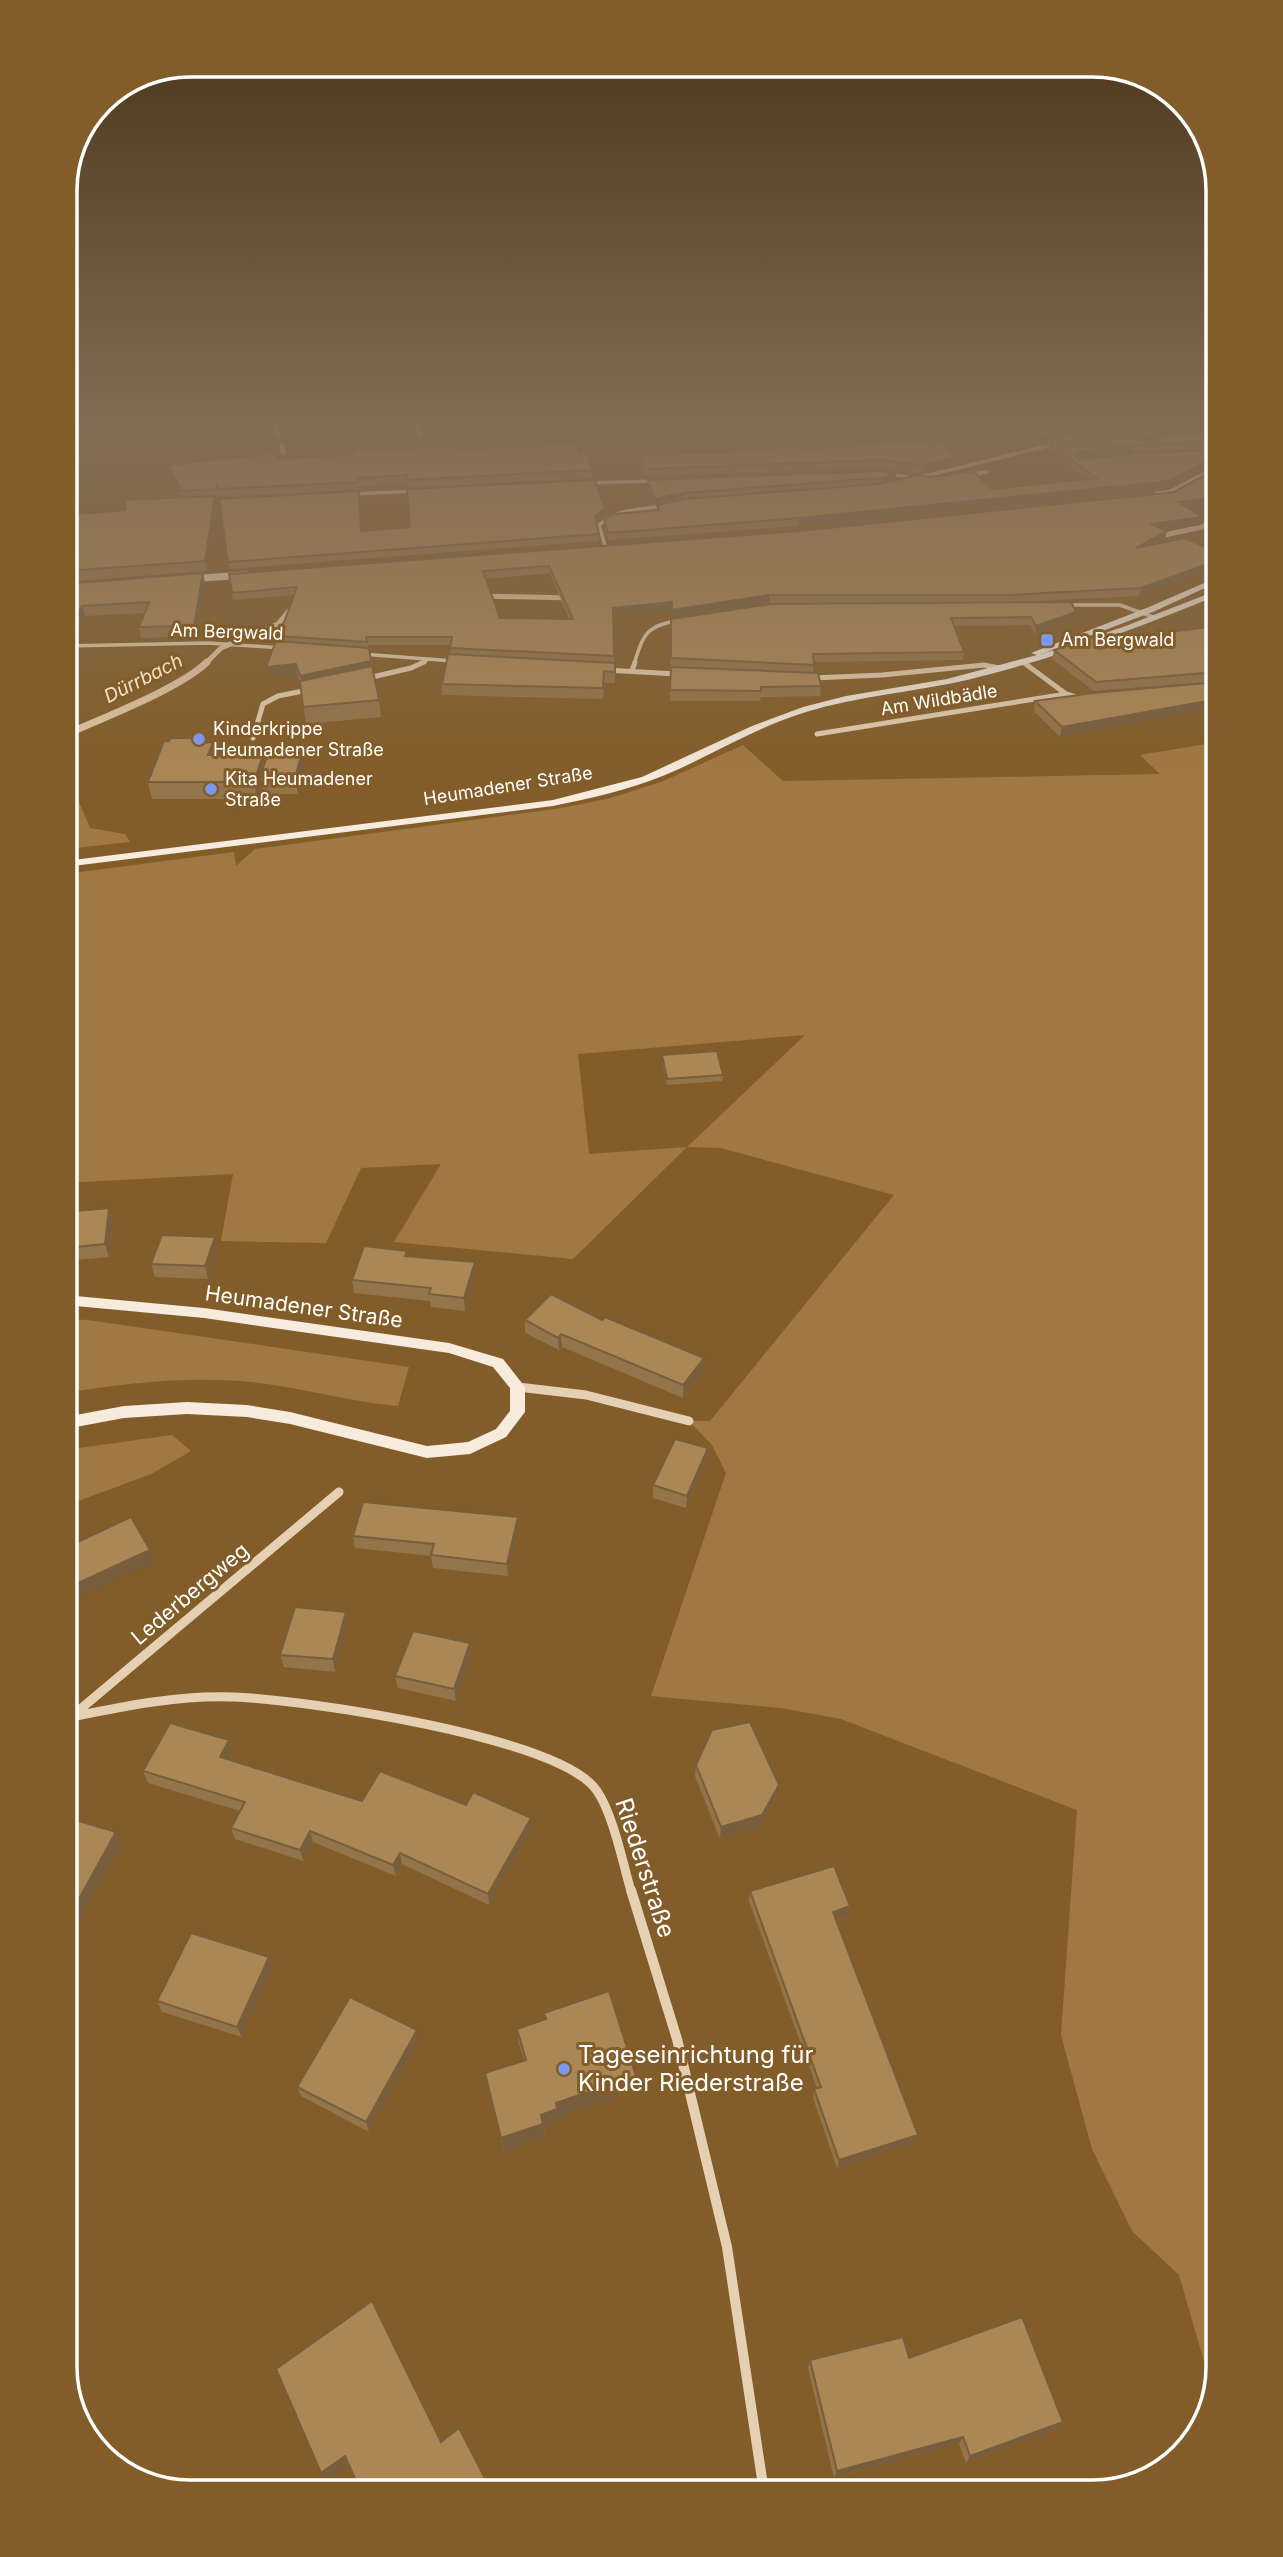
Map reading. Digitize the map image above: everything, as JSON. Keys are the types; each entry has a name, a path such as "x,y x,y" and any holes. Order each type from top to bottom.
{"main road":[{"name":"Heumadener Straße","path":"1022,661 1042,648 1142,612 1206,584"},
{"name":"Heumadener Straße","path":"77,862 553,803 593,794 674,768 753,727 807,708 940,683 1053,654 1156,618 1206,597"},
{"name":"Heumadener Straße","path":"77,1301 204,1313 449,1348 498,1363 519,1387"},
{"path":"77,1421 124,1412 187,1408 247,1411 290,1418 427,1452 470,1448 501,1433 517,1412 519,1387"}],"street":[{"path":"595,547 609,546 607,541"},
{"path":"177,580 257,574"},
{"path":"1060,605 1120,605 1156,618"},
{"path":"632,671 644,632 653,625 682,620"},
{"name":"Am Bergwald","path":"77,646 208,643 291,649"},
{"path":"360,654 456,661"},
{"path":"365,678 411,668 429,660"},
{"name":"Am Wildbädle","path":"1022,661 1066,694"},
{"path":"801,678 882,675 984,666 999,668"},
{"path":"591,669 686,674"},
{"path":"253,738 263,704 278,696 315,688"},
{"name":"Am Wildbädle","path":"817,734 1066,694 1084,698"},
{"path":"519,1387 586,1395 689,1421"},
{"name":"Lederbergweg","path":"77,1712 339,1492"},
{"name":"Riederstraße","path":"77,1718 155,1700 234,1697 343,1709 461,1731 563,1764 597,1790 610,1822 677,2039 727,2247 762,2480"}],"shaded area":[{"path":"1206,744 1206,2368 1179,2275 1132,2231 1092,2149 1061,2035 1077,1810 841,1719 781,1708 651,1696 726,1473 712,1445 689,1421 710,1421 894,1195 721,1148 687,1147 573,1259 394,1242 441,1164 361,1168 326,1243 221,1241 233,1174 77,1182 77,872 234,852 236,866 255,849 555,809 607,799 661,782 743,745 783,781 1160,774 1140,755","holes":["805,1035 687,1147 589,1154 578,1054"]},
{"path":"77,797 90,828 125,834 130,842 77,848"},
{"path":"77,1320 409,1367 398,1406 269,1384 227,1380 111,1386 77,1391"},
{"path":"172,1435 191,1451 151,1474 77,1502 77,1448"}],"building":[{"path":"77,541 208,541 205,561 77,570"},
{"path":"225,541 502,541 228,562"},
{"path":"663,541 1148,541 1136,548 1169,541 1192,541 1206,548 1206,564 1141,588 1007,595 769,595 672,610 672,602 613,608 614,656 450,648 452,637 366,637 367,642 279,636 297,587 232,593 229,574","holes":["549,566 573,619 500,618 483,571"]},
{"path":"203,573 194,626 139,627 149,602 82,606 77,616 77,583"},
{"path":"1071,602 1076,612 1036,626 1031,617 951,618 964,652 813,654 814,665 671,658 671,619 770,604"},
{"path":"1206,627 1206,673 1096,682 1054,650 1092,637 1099,649 1172,636 1168,632"},
{"path":"276,641 369,648 371,661 300,676 296,664 266,667"},
{"path":"448,654 615,663 615,672 604,671 603,688 442,684"},
{"path":"372,666 379,700 303,707 300,681"},
{"path":"671,667 818,673 821,686 761,687 761,691 670,690"},
{"path":"1206,683 1206,701 1062,727 1035,701"},
{"path":"171,738 203,738 201,743 213,742 208,755 263,755 254,782 148,782 164,741"},
{"path":"269,750 303,750 295,777 260,777"},
{"path":"717,1051 723,1075 667,1079 662,1055"},
{"path":"109,1208 105,1244 77,1247 77,1211"},
{"path":"162,1235 215,1237 205,1266 151,1264"},
{"path":"364,1246 407,1251 405,1256 475,1262 464,1298 429,1294 431,1288 352,1280"},
{"path":"551,1294 602,1320 605,1317 704,1358 683,1385 561,1334 558,1338 525,1320"},
{"path":"675,1439 708,1448 687,1496 653,1485"},
{"path":"363,1502 518,1517 507,1564 431,1555 434,1544 353,1536"},
{"path":"131,1517 150,1550 77,1583 77,1542"},
{"path":"295,1607 346,1612 333,1659 280,1655"},
{"path":"413,1631 470,1643 454,1689 395,1676"},
{"path":"750,1722 779,1785 762,1815 721,1827 696,1765 712,1730"},
{"path":"170,1723 229,1740 220,1757 362,1801 380,1771 466,1805 473,1792 531,1818 488,1894 400,1853 393,1865 310,1831 300,1850 231,1828 245,1802 143,1771"},
{"path":"77,1821 116,1832 77,1902"},
{"path":"834,1866 850,1906 833,1912 918,2135 839,2160 814,2089 821,2087 750,1891"},
{"path":"191,1933 269,1957 237,2027 157,2001"},
{"path":"609,1991 636,2076 556,2103 557,2109 541,2115 543,2124 501,2138 485,2073 526,2060 517,2029 546,2019 544,2013"},
{"path":"350,1997 417,2030 366,2122 297,2087"},
{"path":"372,2301 441,2442 459,2428 486,2480 356,2480 345,2456 321,2473 276,2369"},
{"path":"1022,2317 1063,2422 970,2456 963,2437 837,2471 810,2360 903,2337 909,2358"}],"waterway":[{"name":"Dürrbach","path":"482,596 571,598"},
{"name":"Dürrbach","path":"207,662 221,648 278,624 293,606 299,605"},
{"name":"Dürrbach","path":"77,730 160,692 207,662"}],"place":[{"name":"Am Bergwald","path":"1047,640"},
{"name":"Kinderkrippe Heumadener Straße","path":"199,739"},
{"name":"Kita Heumadener Straße","path":"211,789"},
{"name":"Tageseinrichtung für Kinder Riederstraße","path":"564,2069"}]}
